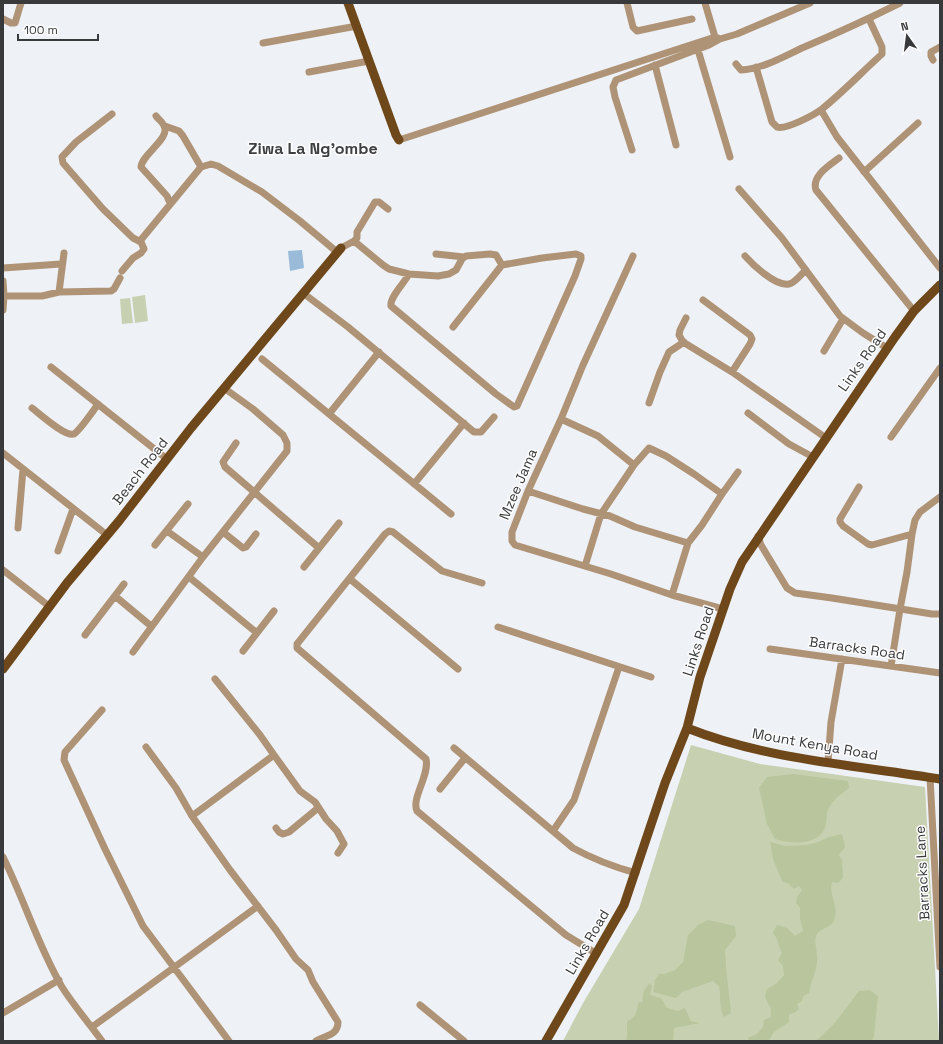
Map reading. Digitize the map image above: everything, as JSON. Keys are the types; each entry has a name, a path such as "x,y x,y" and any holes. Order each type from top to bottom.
{"main road":[{"path":"348,3 399,140"},
{"name":"Beach Road","path":"3,669 67,583 224,388 339,250"},
{"name":"Links Road","path":"546,1041 624,905 665,783 687,728 700,676 737,571 758,536 887,348 914,311 940,285"},
{"name":"Mount Kenya Road","path":"687,728 708,737 765,752 940,779"}],"street":[{"path":"3,19 11,23 15,23 20,3"},
{"path":"627,3 633,27 637,31 692,18"},
{"path":"705,3 717,38"},
{"path":"399,140 717,38 737,34 810,3"},
{"path":"736,64 741,70 756,68 869,19 900,3"},
{"path":"756,68 772,122 777,127 784,128 821,110 882,54 882,47 869,19"},
{"path":"263,43 356,26"},
{"path":"632,150 613,84 617,79 709,46 717,38"},
{"path":"933,60 930,54 940,47"},
{"path":"698,50 730,157"},
{"path":"309,72 369,61"},
{"path":"655,65 676,144"},
{"path":"821,110 837,137 940,268"},
{"path":"4,296 42,296 58,292 111,291 114,289 121,274 133,258 143,251 144,247 140,241 132,238 103,209 62,159 63,154 76,142 112,114"},
{"path":"156,116 165,126 175,129 183,136 201,167"},
{"path":"864,172 918,123"},
{"path":"165,126 163,137 144,159 141,167 167,196 170,203"},
{"path":"839,158 818,176 815,182 816,190 914,311"},
{"path":"140,241 201,167 211,164 218,166 262,192 339,250 357,238 357,232 375,202 379,202 388,209"},
{"path":"739,189 774,228 837,313 843,319 887,348"},
{"path":"354,241 383,266 409,274 438,276 449,274 456,270 464,257"},
{"path":"58,292 61,279 61,264 64,253"},
{"path":"436,254 464,257 493,254 498,256 502,265"},
{"path":"409,274 405,282 392,298 390,302 391,306 496,394 514,407 517,406 527,385 572,283 581,258 579,254 542,258 502,265 454,327"},
{"name":"Mzee Jama","path":"633,256 528,491 511,538 513,544 611,574 672,595 723,609"},
{"path":"745,256 760,272 785,284 791,284 806,270"},
{"path":"3,268 61,264"},
{"path":"3,281 3,310"},
{"path":"303,292 379,352 474,432 480,433 494,417"},
{"path":"703,300 750,335 750,344 732,372"},
{"path":"686,318 679,335 684,342 732,372 826,438"},
{"path":"824,351 843,319"},
{"path":"649,403 669,352 684,342"},
{"path":"329,414 379,352"},
{"path":"262,359 451,514"},
{"path":"50,367 167,459"},
{"path":"891,437 940,368"},
{"path":"133,652 203,558 286,453 287,443 283,435 224,388"},
{"path":"32,408 63,431 71,434 77,432 98,404"},
{"path":"748,413 789,444 813,457"},
{"path":"561,419 598,436 634,465"},
{"path":"414,484 464,423"},
{"path":"236,443 225,459 223,465 319,548"},
{"path":"585,566 601,514 634,465 649,448 653,448 722,494"},
{"path":"3,453 107,535"},
{"path":"18,528 23,469"},
{"path":"672,595 688,543 738,472"},
{"path":"859,487 840,519 843,526 868,544 872,545 912,534"},
{"path":"528,491 610,516 635,527 688,543"},
{"path":"891,666 915,520 918,515 940,496"},
{"path":"155,545 188,504"},
{"path":"58,551 73,509"},
{"path":"304,567 339,523"},
{"path":"167,531 203,558"},
{"path":"482,583 437,569 408,543 391,531 385,534 297,644 298,649 426,759 426,772 415,807 417,811 566,934 597,954"},
{"path":"223,532 243,548 246,547 256,534"},
{"path":"758,536 761,545 783,581 791,591 798,594 940,614"},
{"path":"3,570 50,607"},
{"path":"189,577 257,633"},
{"path":"350,578 458,669"},
{"path":"85,635 124,584"},
{"path":"115,596 151,626"},
{"path":"243,652 274,611"},
{"path":"498,627 651,677"},
{"name":"Barracks Road","path":"770,649 940,673"},
{"path":"828,762 832,722 842,659"},
{"path":"553,831 574,800 619,667"},
{"path":"215,679 260,735 300,791 315,802 337,832 344,844 338,853"},
{"path":"102,710 66,752 64,760 135,912 143,926 229,1041"},
{"path":"146,747 176,788 192,816 296,959 308,970 313,982 338,1022 338,1028 333,1034 316,1041"},
{"path":"454,748 573,848 617,868 636,873"},
{"path":"192,816 274,755"},
{"path":"440,789 465,758"},
{"name":"Barracks Lane","path":"930,777 940,967"},
{"path":"276,828 283,834 289,832 318,808"},
{"path":"3,856 30,920 58,980 68,996 102,1041"},
{"path":"92,1027 258,906"},
{"path":"3,1012 58,980"},
{"path":"420,1005 464,1041"}],"green space":[{"path":"145,295 148,321 135,323 132,297"},
{"path":"130,298 133,323 122,324 120,299"},
{"path":"691,745 760,764 925,787 939,1041 563,1041 583,1003 639,909"},
{"path":"793,774 848,781 849,788 832,803 827,812 825,828 821,834 810,841 788,842 775,839 767,824 759,788 767,777"},
{"path":"842,834 845,847 839,855 842,860 843,878 838,883 832,882 831,892 836,910 833,923 820,931 816,936 817,962 809,993 803,996 802,1001 797,1004 799,1009 794,1013 789,1014 789,1022 774,1032 770,1039 766,1041 749,1041 748,1038 757,1034 763,1027 764,1020 771,1017 771,1009 765,997 767,989 777,983 784,975 783,966 778,960 782,953 773,933 777,925 787,928 795,936 803,931 800,918 800,908 796,903 797,897 802,890 799,886 794,889 789,884 782,881 773,859 770,842 786,846 807,845"},
{"path":"708,920 735,926 736,936 725,950 731,1013 724,1017 722,1014 719,986 713,981 682,992 676,998 653,992 655,980 659,974 664,974 675,970 683,962 688,935 698,925"},
{"path":"650,983 652,986 650,995 661,998 667,1008 678,1011 685,1008 691,1021 700,1023 674,1028 673,1041 626,1041 627,1022 635,1016 639,1002 643,1002 644,991"},
{"path":"870,990 878,996 874,1036 872,1041 816,1041 834,1024 859,991"}],"water":[{"path":"302,250 304,268 290,271 288,251"}],"district":[{"name":"Ziwa La Ng'ombe","path":"313,148"}]}
